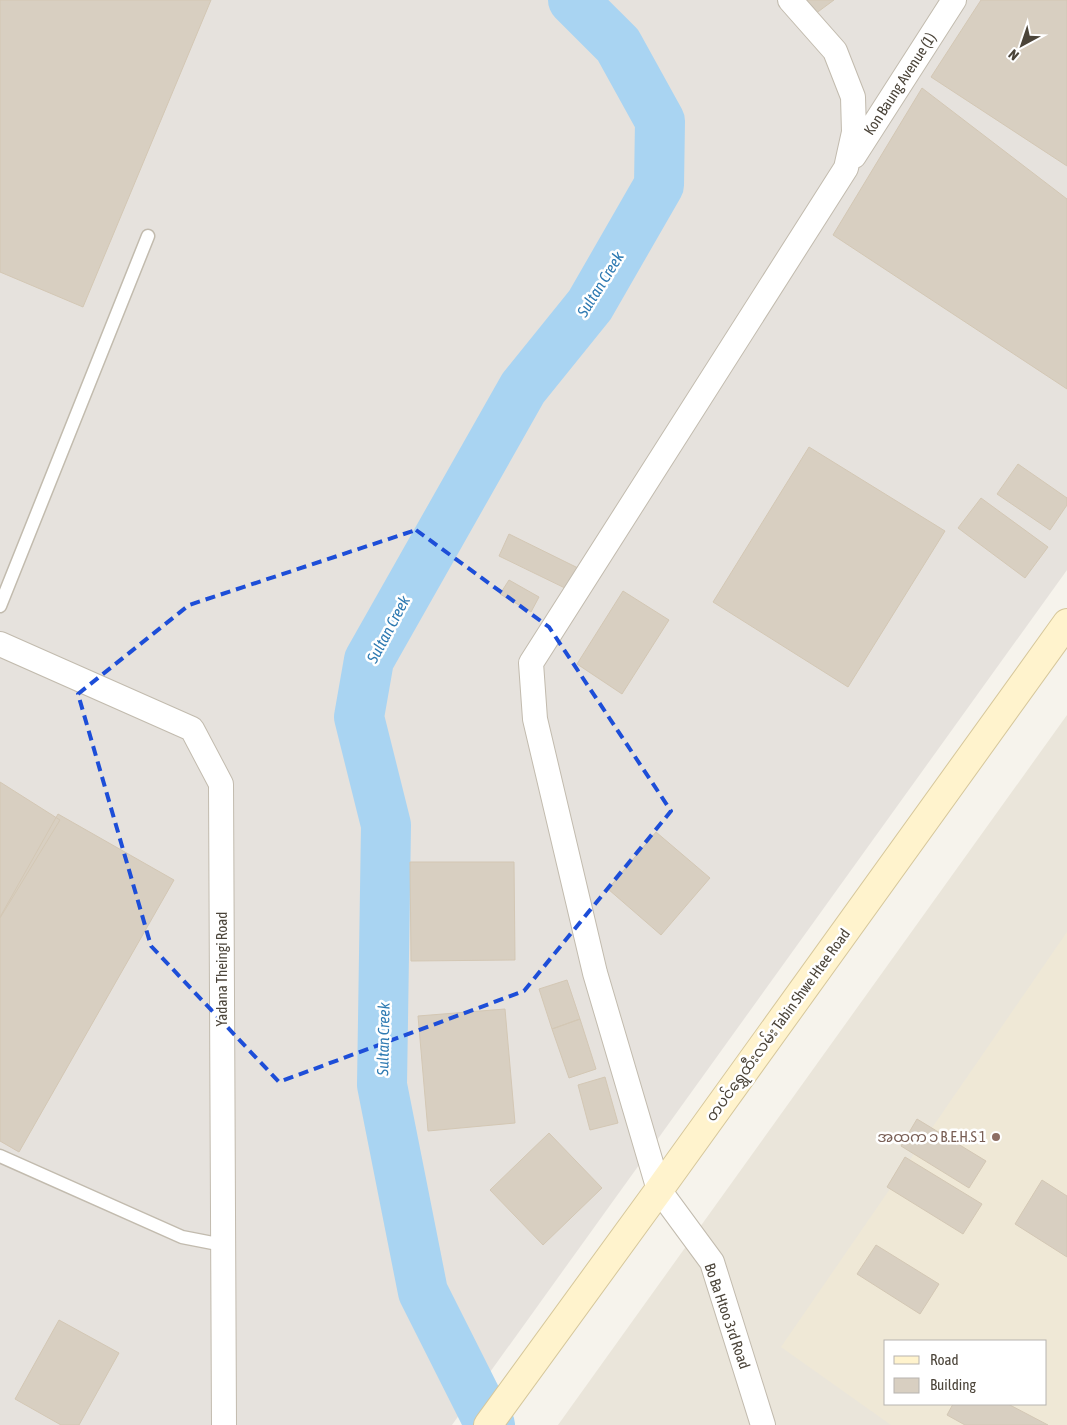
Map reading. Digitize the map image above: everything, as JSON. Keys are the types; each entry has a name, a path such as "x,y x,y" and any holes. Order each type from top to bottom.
{"main road":[{"name":"တပင်ရွှေထီးလမ်း Tabin Shwe Htee Road","path":"488,1425 1067,623"}],"street":[{"path":"790,0 835,51 853,97 854,132 846,168"},
{"name":"Kon Baung Avenue (1)","path":"659,1190 595,973 535,719 531,664 954,0"},
{"name":"Yadana Theingi Road","path":"0,644 192,729 220,784 224,1425"},
{"name":"Bo Ba Htoo 3rd Road","path":"659,1190 712,1262 763,1425"}],"lane":[{"path":"0,606 148,236"},
{"path":"0,1156 182,1237 223,1245"}],"highlighted area":[{"path":"416,530 549,627 671,811 524,991 279,1082 151,946 78,694 189,605"}],"shaded area":[{"path":"0,0 1067,0 1067,570 452,1425 0,1425"},
{"path":"1067,715 1067,1425 558,1425"},
{"name":"အထက ၁ B.E.H.S 1","path":"1067,932 1067,1425 891,1425 781,1347"}],"building":[{"path":"0,0 211,0 83,307 0,272"},
{"path":"804,0 834,0 815,14"},
{"path":"981,0 1067,0 1067,166 931,77"},
{"path":"922,88 1067,199 1067,389 833,235"},
{"path":"809,447 945,531 848,687 713,602"},
{"path":"1018,464 1067,498 1067,505 1050,530 997,494"},
{"path":"981,498 1048,547 1025,578 958,528"},
{"path":"509,534 580,569 569,590 499,556"},
{"path":"509,580 539,597 531,612 500,594"},
{"path":"623,591 669,620 622,694 577,664"},
{"path":"0,782 60,820 0,918"},
{"path":"58,814 174,880 19,1152 0,1141 0,917"},
{"path":"656,832 710,878 661,935 608,889"},
{"path":"410,862 514,862 515,960 411,961"},
{"path":"567,980 580,1019 552,1029 539,989"},
{"path":"505,1009 515,1123 428,1131 418,1016"},
{"path":"580,1019 596,1069 569,1078 552,1029"},
{"path":"605,1077 618,1123 590,1130 578,1085"},
{"path":"917,1119 986,1161 969,1188 901,1146"},
{"path":"549,1133 602,1188 543,1245 490,1190"},
{"path":"905,1157 982,1204 963,1234 887,1187"},
{"path":"1042,1180 1067,1196 1067,1257 1015,1224"},
{"path":"876,1245 939,1284 920,1314 857,1274"},
{"path":"59,1320 119,1353 79,1425 61,1425 15,1399"},
{"path":"952,1405 1010,1405 1048,1425 965,1425 947,1415"}],"waterway":[{"name":"Sultan Creek","path":"490,1425 423,1292 382,1085 386,825 359,717 369,660 523,388 590,305 659,185 660,121 618,45 573,0"}],"place":[{"name":"အထက ၁ B.E.H.S 1","path":"996,1137"}]}
